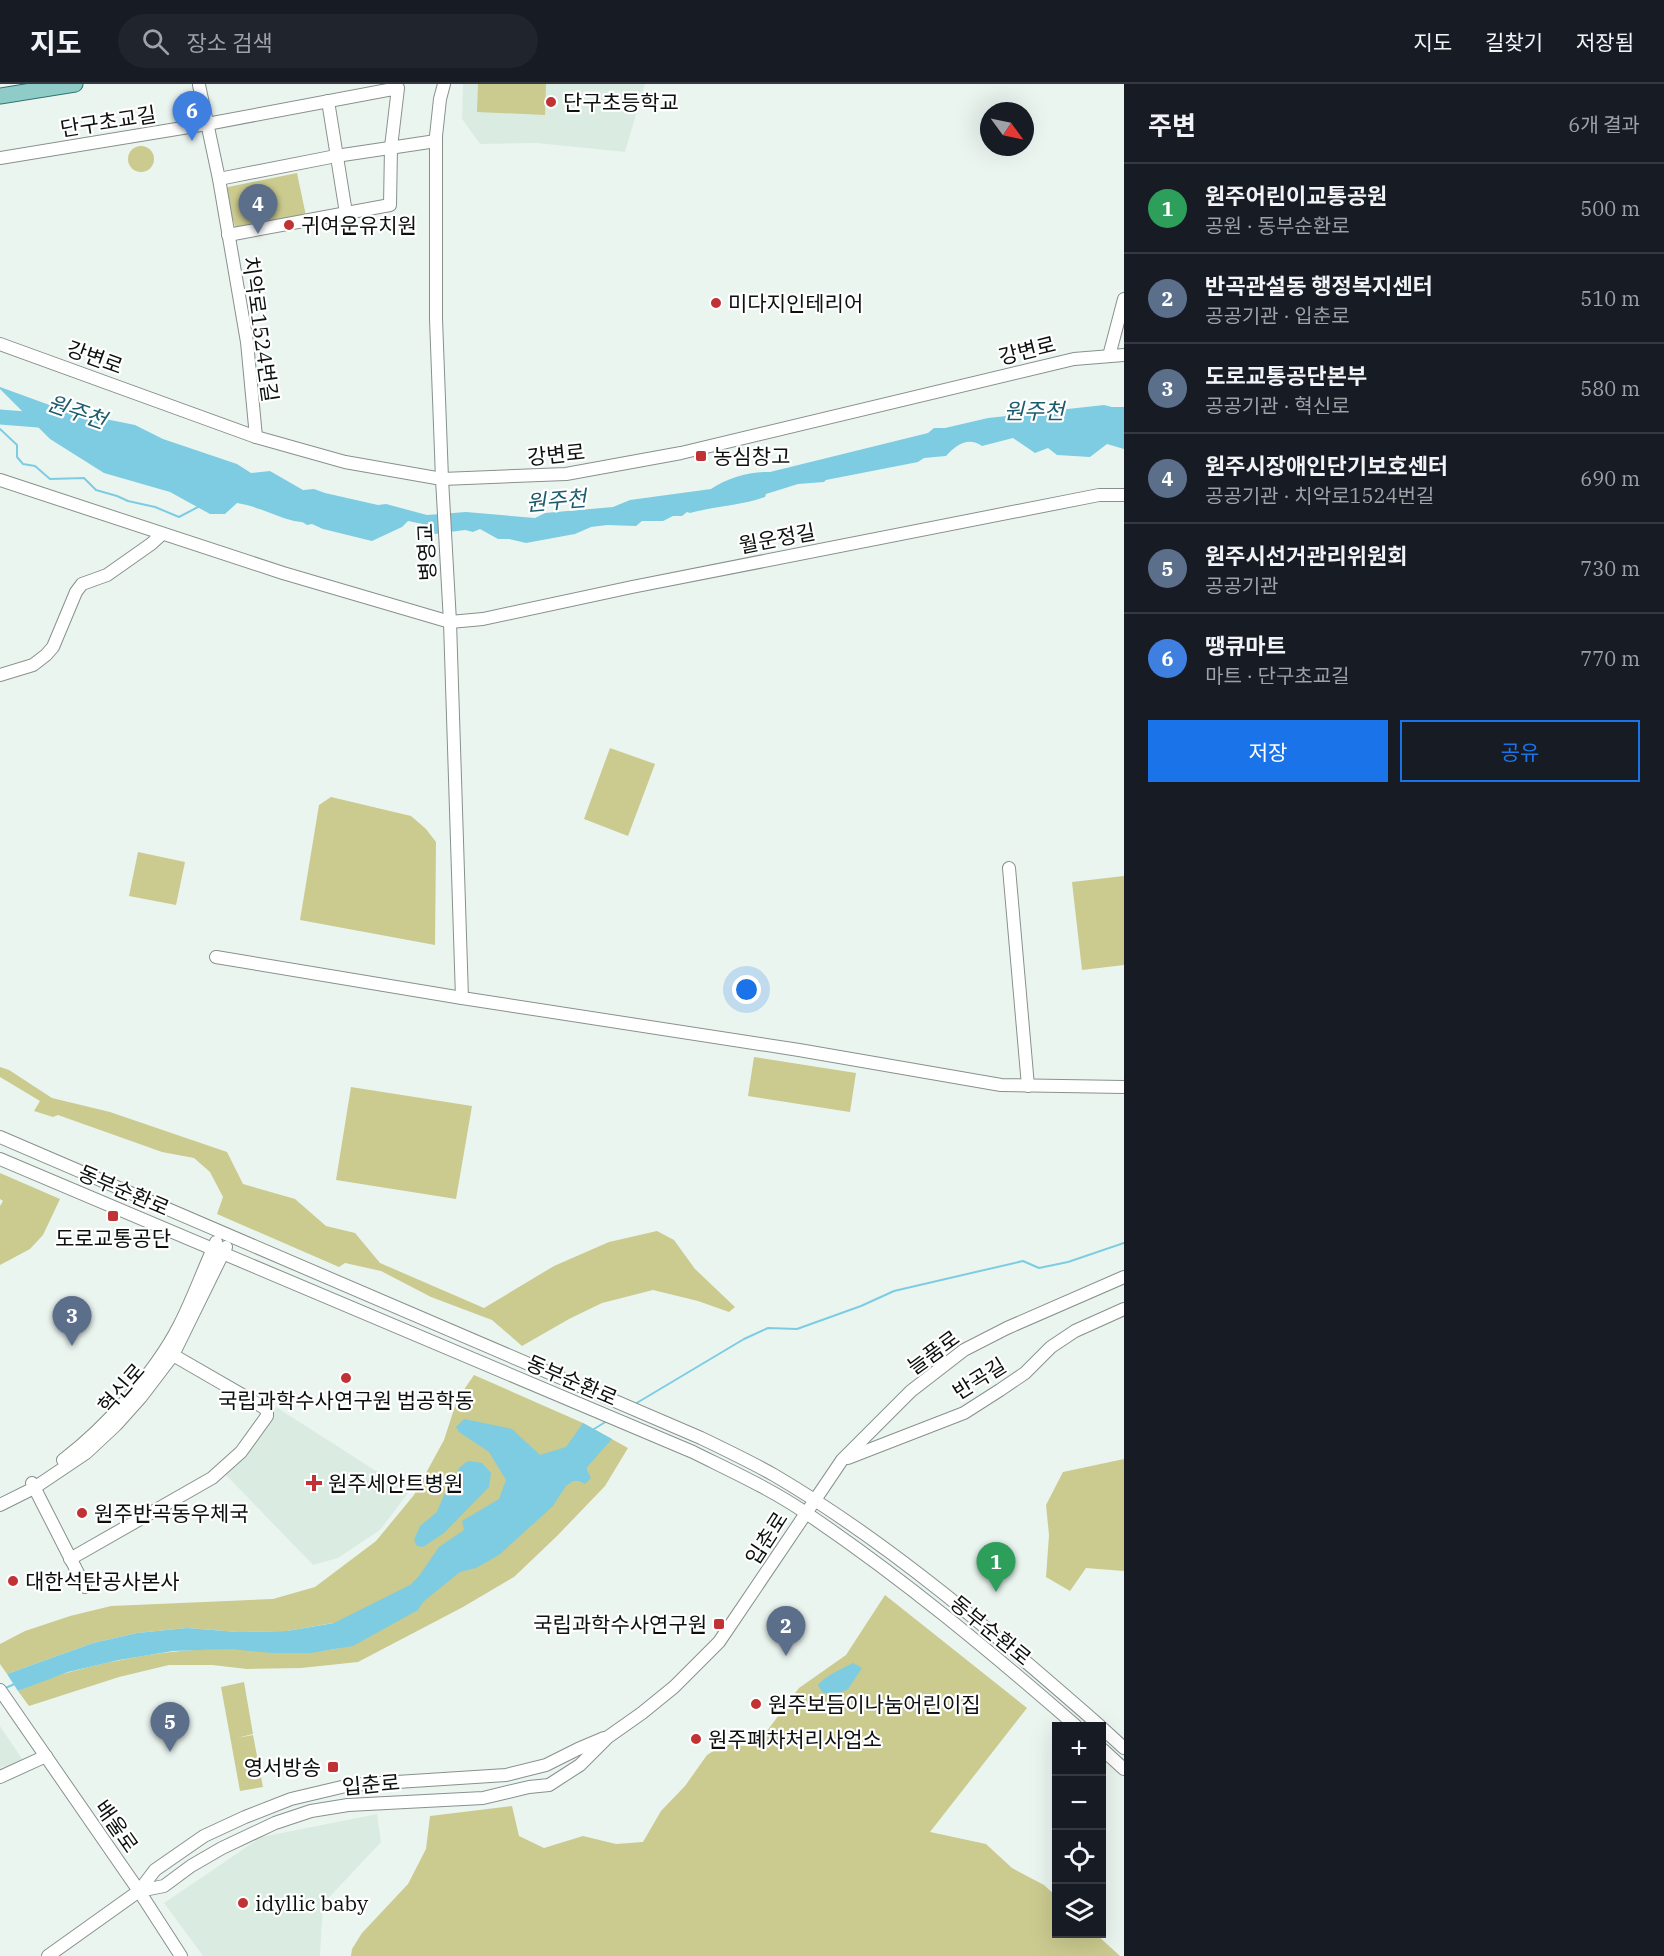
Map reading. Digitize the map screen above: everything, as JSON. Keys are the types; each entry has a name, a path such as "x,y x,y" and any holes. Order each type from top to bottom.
{"main road":[{"path":"0,96 75,84"}],"street":[{"path":"436,84 440,99"},
{"path":"442,486 436,319 436,141 440,99 444,84"},
{"name":"치악로1524번길","path":"199,85 219,179 247,342 256,437"},
{"name":"단구초교길","path":"0,158 207,124 398,88 391,147"},
{"path":"328,101 346,213"},
{"path":"219,179 336,156 436,141"},
{"path":"228,235 390,205 391,147"},
{"path":"1109,356 1124,299"},
{"name":"강변로","path":"0,344 256,437 442,486 566,474 621,465 681,453 1074,358 1124,355"},
{"path":"0,480 283,573 449,616"},
{"name":"병영교","path":"442,486 449,616 462,998"},
{"name":"월운정길","path":"449,616 483,619 632,587 1099,495 1124,495"},
{"path":"0,675 33,665 46,655 53,647 76,592 82,584 107,574 162,534"},
{"path":"1009,868 1028,1086"},
{"path":"216,957 799,1050 1001,1085 1124,1087"},
{"name":"동부순환로","path":"0,1137 741,1457 814,1500 905,1563 1010,1647 1095,1722"},
{"name":"동부순환로","path":"0,1159 637,1429 724,1467 763,1487 805,1513 894,1576 999,1660 1071,1722"},
{"path":"218,1250 226,1234"},
{"name":"혁신로","path":"0,1505 86,1453 141,1397 173,1355 218,1250"},
{"name":"혁신로","path":"0,1497 33,1486 80,1446 120,1407 146,1376 178,1327 218,1250"},
{"name":"늘품로","path":"805,1513 843,1460 911,1391 964,1350 1007,1328 1124,1277"},
{"name":"반곡길","path":"843,1460 964,1413 1017,1378 1052,1347 1076,1331 1124,1309"},
{"path":"70,1559 212,1478 241,1452 267,1416 267,1411 263,1407 173,1355"},
{"path":"33,1486 85,1587"},
{"name":"입춘로","path":"139,1891 164,1886 191,1866 222,1848 275,1823 311,1812 348,1804 483,1798 549,1785 580,1765 608,1737 674,1688 719,1642 778,1557 805,1513"},
{"path":"999,1660 1010,1647"},
{"name":"배울로","path":"0,1690 139,1891 181,1956"},
{"name":"동부순환로","path":"1106,1732 1124,1748"},
{"name":"입춘로","path":"48,1956 139,1891 155,1870 204,1836 291,1799 350,1785 506,1775 546,1765 608,1737"},
{"path":"1106,1753 1124,1769"},
{"path":"0,1777 46,1756"}],"shaded area":[{"name":"단구초등학교","path":"463,84 645,84 625,152 536,143 480,144 462,119"},
{"path":"478,84 546,84 545,115 477,112"},
{"path":"141,146 150,150 154,159 150,168 141,172 132,168 128,159 132,150"},
{"path":"297,173 306,216 236,229 224,192 228,187"},
{"path":"610,748 655,764 628,836 584,819"},
{"path":"331,797 411,816 426,829 436,842 435,945 300,920 319,805"},
{"path":"138,852 185,862 176,905 129,896"},
{"path":"1124,876 1124,965 1082,970 1072,882"},
{"path":"754,1057 856,1073 850,1112 748,1096"},
{"path":"0,1067 9,1070 52,1098 110,1112 227,1152 243,1184 295,1199 326,1226 355,1233 380,1263 484,1308 554,1266 609,1242 657,1231 674,1240 695,1269 735,1307 729,1312 698,1301 653,1290 602,1303 522,1346 492,1320 431,1297 381,1271 345,1263 339,1267 217,1214 223,1197 210,1172 194,1158 162,1152 58,1115 53,1117 34,1111 40,1101 0,1077"},
{"path":"351,1087 472,1106 456,1199 336,1180"},
{"path":"0,1173 60,1199 43,1235 30,1249 0,1265 0,1206 3,1201 0,1199"},
{"path":"474,1375 583,1423 628,1448 605,1486 514,1577 463,1607 358,1662 301,1668 247,1669 212,1665 169,1665 119,1677 29,1706 18,1691 63,1674 129,1658 189,1650 303,1652 348,1646 333,1623 287,1631 238,1632 187,1628 137,1633 93,1643 7,1674 0,1664 0,1644 25,1631 70,1616 111,1606 273,1599 315,1587 376,1541 414,1495 444,1440 457,1400"},
{"name":"원주세안트병원","path":"276,1407 409,1492 380,1530 338,1558 313,1565 224,1473 234,1465"},
{"path":"1124,1459 1124,1571 1086,1568 1070,1591 1046,1577 1049,1535 1046,1505 1063,1472"},
{"path":"885,1595 1027,1708 930,1832 986,1844 1012,1868 1044,1885 1052,1892 1052,1938 1100,1938 1120,1956 351,1956 352,1949 362,1933 408,1884 426,1849 430,1816 512,1806 519,1836 544,1848 583,1836 616,1844 643,1842 661,1811 685,1786 707,1755 723,1745 748,1746 764,1735 799,1688 846,1655"},
{"path":"244,1682 253,1734 237,1738 253,1735 263,1787 240,1791 221,1687"},
{"path":"0,1726 23,1760 0,1768"},
{"path":"377,1814 381,1842 323,1904 320,1956 203,1956 164,1903 261,1837"}],"water":[{"path":"0,387 66,411 135,425 163,439 237,464 251,473 270,471 303,490 314,489 427,515 466,512 535,518 545,513 613,507 630,500 711,489 739,476 770,472 928,433 934,428 945,428 988,418 1104,405 1124,407 1124,449 1107,444 1090,457 1057,455 1048,448 1035,453 1013,438 982,446 967,442 958,445 946,456 924,458 918,462 824,482 798,484 766,494 765,497 756,500 687,512 682,516 673,516 663,521 642,521 636,526 591,527 575,534 526,543 498,539 480,529 473,532 465,530 435,534 423,524 408,521 402,527 372,541 323,529 312,524 307,525 237,503 225,514 210,514 170,492 104,473 50,439"},
{"path":"464,1419 512,1429 540,1455 566,1447 583,1423 612,1439 587,1467 591,1478 585,1484 573,1481 566,1486 553,1506 499,1555 476,1568 460,1572 423,1602 418,1610 353,1646 311,1653 272,1653 229,1649 173,1651 68,1672 18,1691 7,1674 93,1643 137,1633 187,1628 238,1632 287,1631 334,1623 410,1585 439,1547 464,1530 462,1521 499,1499 506,1480 489,1452 459,1432 456,1427"},
{"path":"468,1461 482,1463 491,1473 489,1487 444,1533 423,1547 417,1546 414,1540 420,1526 437,1512 460,1467"},
{"path":"853,1663 862,1668 848,1689 834,1696 822,1692 818,1685 821,1681"}],"waterway":[{"name":"원주천","path":"0,417 51,421"},
{"path":"0,429 17,445 17,457 23,464 35,466 50,479 84,478 96,490 155,507 179,517 198,507"},
{"path":"635,1404 744,1339 768,1328 797,1329 861,1306 894,1291 1023,1261 1039,1268 1068,1262 1124,1243"},
{"path":"594,1429 607,1421"},
{"path":"3,1689 17,1683"}],"place":[{"name":"단구초등학교","path":"551,102"},
{"name":"땡큐마트","path":"192,141"},
{"name":"귀여운유치원","path":"289,225"},
{"name":"원주시장애인단기보호센터","path":"258,234"},
{"name":"미다지인테리어","path":"716,303"},
{"name":"농심창고","path":"701,456"},
{"name":"도로교통공단","path":"113,1216"},
{"name":"도로교통공단본부","path":"72,1346"},
{"name":"국립과학수사연구원 법공학동","path":"346,1378"},
{"name":"원주세안트병원","path":"314,1483"},
{"name":"원주반곡동우체국","path":"82,1513"},
{"name":"대한석탄공사본사","path":"13,1581"},
{"name":"원주어린이교통공원","path":"996,1592"},
{"name":"국립과학수사연구원","path":"719,1624"},
{"name":"반곡관설동 행정복지센터","path":"786,1656"},
{"name":"원주보듬이나눔어린이집","path":"756,1704"},
{"name":"원주폐차처리사업소","path":"696,1739"},
{"name":"원주시선거관리위원회","path":"170,1752"},
{"name":"영서방송","path":"333,1767"},
{"name":"idyllic baby","path":"243,1903"}]}
